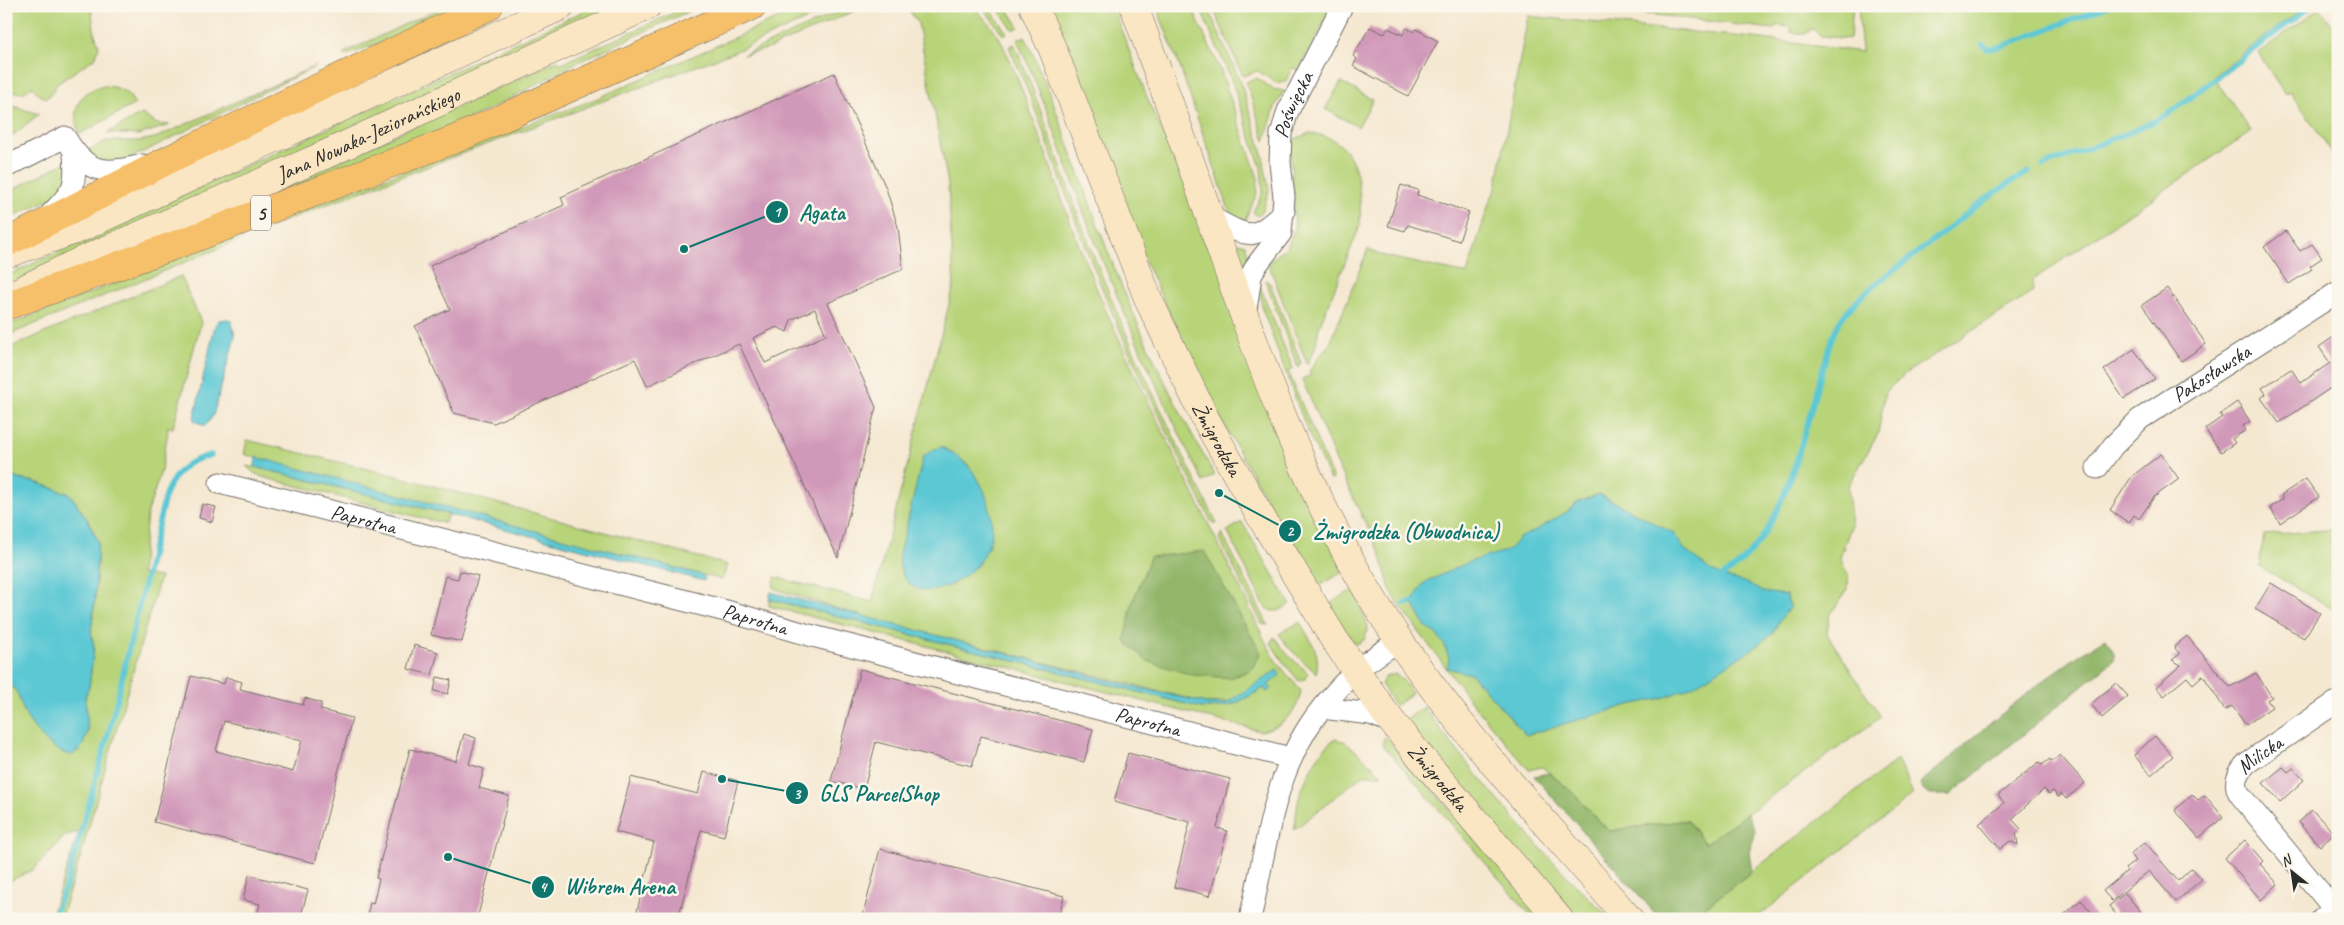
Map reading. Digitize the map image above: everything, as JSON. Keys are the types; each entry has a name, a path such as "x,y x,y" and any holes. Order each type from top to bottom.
{"main road":[{"path":"6,244 172,158 489,6"},
{"name":"Jana Nowaka-Jeziorańskiego","path":"6,254 78,229 561,6"},
{"name":"Jana Nowaka-Jeziorańskiego","path":"6,298 58,272 320,157 647,6"},
{"name":"5","path":"6,306 192,239 458,138 752,6"},
{"path":"1016,6 1053,50"},
{"name":"Żmigrodzka","path":"1034,6 1053,50 1149,301 1198,403 1255,507 1308,597 1356,671 1393,723 1559,919"},
{"path":"1134,6 1245,319 1287,432 1316,497 1360,578 1400,640 1487,754 1629,919"}],"street":[{"name":"Poświęcka","path":"1245,319 1251,276 1256,266 1281,233 1284,212 1281,134 1288,111 1342,6"},
{"path":"6,167 65,137 74,154 76,175 74,188 38,227"},
{"path":"74,154 95,168 106,172 172,158"},
{"path":"1210,217 1238,231 1254,235 1267,229 1284,212"},
{"name":"Pakosławska","path":"2097,468 2114,446 2140,419 2338,292"},
{"name":"Paprotna","path":"220,483 730,612 809,635 1290,758"},
{"path":"1250,919 1270,824 1290,758 1300,738 1322,708 1356,671 1400,640"},
{"name":"Milicka","path":"2331,913 2241,796 2237,786 2241,769 2247,763 2338,702"},
{"path":"1322,708 1371,714 1393,723"}],"green space":[{"path":"6,6 91,6 95,35 99,45 96,57 57,84 52,93 46,98 39,95 32,86 23,93 6,91"},
{"path":"444,6 464,6 409,32 345,56 344,53"},
{"path":"595,6 619,6 6,287 6,276"},
{"path":"689,6 700,6 574,64 502,103 443,131 225,213 558,60 560,64"},
{"path":"806,6 837,6 734,52 314,209 6,336 6,326 345,193 593,100"},
{"path":"852,6 866,6 768,49 743,55"},
{"path":"906,6 973,6 993,28 1000,39 1024,95 1076,238 1107,314 1264,639 1276,661 1301,691 1292,713 1275,727 1260,731 769,606 769,599 1202,708 1235,704 1264,688 1267,691 1268,685 1247,691 1228,702 1206,703 867,618 773,588 775,577 872,602 954,285 948,184 918,23","holes":["941,447 955,454 969,466 979,564 950,586"]},
{"path":"982,6 988,6 1007,33 1003,35"},
{"path":"996,6 1006,6 1019,27 1013,30"},
{"path":"1046,6 1111,6 1152,110 1185,179 1343,572 1317,587 1216,411 1148,268"},
{"path":"1156,6 1191,6 1221,71 1258,178 1257,193 1244,223 1235,219 1229,210 1179,64"},
{"path":"1199,6 1207,6 1240,81 1262,151 1269,190 1262,213 1257,216 1253,212 1263,192 1261,168 1231,79"},
{"path":"1212,6 1333,6 1299,70 1292,68 1286,81 1276,83 1258,71 1243,76"},
{"path":"1581,6 1853,6 1850,39 1821,36 1813,29 1805,34 1791,32 1790,27 1778,25 1773,29"},
{"path":"1858,6 2306,6 2213,76 2251,131 2033,280 2033,292 1906,373 1885,392 1878,434 1848,486 1851,526 1840,558 1848,575 1848,589 1829,616 1827,634 1881,717 1705,844 1687,820 1609,831 1585,806 1542,767 1529,770 1473,704 1399,605 1390,589 1380,553 1341,473 1302,379 1311,375 1309,372 1319,356 1329,346 1368,249 1380,255 1467,274 1489,203 1496,188 1528,16 1754,38 1862,52"},
{"path":"2320,8 2338,33 2338,161 2290,91 2285,94 2258,53"},
{"path":"1025,36 1048,89 1131,309 1171,394 1215,475 1203,482 1172,419 1114,290 1046,108 1017,40"},
{"path":"1014,44 1109,294 1153,393 1217,523 1215,524 1211,521 1164,425 1105,296 1021,73 1009,47"},
{"path":"316,66 117,165 99,164 87,151 106,141 139,141 155,138"},
{"path":"1257,78 1273,89 1284,91 1275,107 1265,141 1246,82"},
{"path":"1341,82 1373,100 1358,127 1325,109"},
{"path":"105,86 123,90 135,104 80,134 76,118 76,110 79,103 89,92"},
{"path":"6,104 39,114 6,141"},
{"path":"142,114 157,124 170,125 138,135 107,133"},
{"path":"1309,133 1326,137 1339,144 1348,154 1358,179 1360,226 1319,327 1315,349 1307,364 1268,263 1288,246 1295,228 1290,146 1293,140"},
{"path":"66,162 70,170 60,194 6,220 6,193"},
{"path":"1232,244 1245,244 1249,259 1240,267"},
{"path":"181,276 201,322 173,428 167,427 168,432 161,471 147,514 141,574 160,577 79,861 60,919 6,919 22,912 51,915 79,832 66,835 34,869 6,883 6,700 9,700 11,684 17,691 26,715 44,739 57,749 75,753 82,747 88,731 85,697 89,687 94,647 91,631 98,541 87,519 70,494 35,482 18,479 6,472 6,349"},
{"path":"1265,280 1270,283 1301,362 1298,368"},
{"path":"1258,281 1293,369 1288,371 1333,479 1330,480 1307,430 1263,311"},
{"path":"247,440 385,473 728,565 722,580 275,464 244,454"},
{"path":"246,466 448,514 445,523 430,520 262,477"},
{"path":"1242,522 1290,604 1281,610 1272,611 1265,607 1227,531"},
{"path":"2338,529 2338,612 2259,566 2264,535"},
{"path":"1222,533 1268,625 1262,624 1219,538"},
{"path":"1204,551 1261,653 1251,670 1230,678 1192,675 1147,661 1125,641 1132,604 1150,557"},
{"path":"1354,589 1368,626 1365,639 1357,644 1352,642 1328,605"},
{"path":"1300,622 1311,640 1316,653 1316,673 1289,648 1279,634"},
{"path":"1274,637 1288,655 1306,671 1308,674 1305,679 1299,681 1283,662 1271,643"},
{"path":"2106,638 2114,653 2114,660 1950,795 1929,795 1922,789 1920,783 2010,707 2057,671"},
{"path":"1395,674 1401,678 1412,693 1395,706 1381,684 1385,677"},
{"path":"1423,707 1467,763 1536,844 1611,919 1574,919 1421,741 1406,720"},
{"path":"1386,737 1544,919 1534,919 1382,744"},
{"path":"1336,739 1346,742 1382,775 1363,775 1294,830 1298,802 1303,786 1318,757"},
{"path":"1897,760 1913,794 1755,919 1690,919"},
{"path":"1549,773 1571,791 1609,831 1687,820 1705,844 1747,813 1755,830 1749,853 1752,871 1690,919 1660,919 1534,776"}],"water":[{"path":"228,319 232,322 235,337 213,416 205,426 195,421 194,418 215,325 219,320"},
{"path":"941,447 963,461 979,480 989,504 992,530 988,547 978,563 964,577 948,586 931,590 917,589 905,579 899,561 900,550 923,457 932,450"},
{"path":"256,457 702,575 705,578 704,581 439,512 255,467"},
{"path":"6,472 18,479 35,482 70,494 87,519 98,541 91,631 94,647 89,687 85,697 88,731 82,747 72,755 65,754 51,746 33,727 25,714 17,693 6,681"},
{"path":"1599,494 1673,533 1685,550 1706,567 1722,576 1750,584 1762,592 1786,595 1790,607 1779,621 1773,633 1751,650 1693,686 1663,698 1629,705 1526,735 1471,674 1447,668 1449,658 1444,644 1436,634 1426,627 1412,602 1424,583 1469,562 1509,550 1519,538 1568,511 1578,502"},
{"path":"771,592 1127,685 1206,703 1221,704 1228,702 1277,670 1280,675 1268,685 1272,688 1267,692 1264,688 1227,706 1202,708 769,599"}],"building":[{"path":"1370,27 1384,34 1388,28 1403,35 1406,28 1414,32 1416,29 1438,41 1408,96 1353,66 1357,59 1353,56"},
{"path":"834,73 886,188 898,227 903,269 828,303 876,407 838,558 739,344 647,386 635,359 494,423 454,413 415,326 450,309 430,266 564,205 561,197","holes":["815,309 826,335 765,363 753,338 777,327 787,332 791,320"]},
{"path":"1401,185 1418,190 1417,195 1469,212 1459,241 1408,225 1405,231 1388,226"},
{"path":"2286,231 2300,251 2312,244 2322,258 2310,266 2312,269 2289,284 2264,247"},
{"path":"2167,288 2206,344 2181,361 2142,305"},
{"path":"2338,334 2338,383 2279,423 2261,398 2266,394 2262,388 2291,369 2301,383 2330,363 2319,347"},
{"path":"2134,349 2155,379 2124,399 2104,370"},
{"path":"2237,402 2250,421 2243,426 2246,430 2232,439 2235,443 2221,452 2205,429 2222,417 2220,414"},
{"path":"2161,454 2179,479 2154,497 2139,519 2134,515 2129,523 2110,510 2132,476"},
{"path":"2306,479 2319,497 2280,523 2270,508 2283,499 2281,495"},
{"path":"202,504 216,507 212,522 199,518"},
{"path":"460,571 478,576 462,642 431,635 445,576 458,579"},
{"path":"2271,583 2320,613 2304,638 2255,609"},
{"path":"2187,636 2230,687 2256,673 2272,697 2267,700 2272,707 2246,725 2232,706 2225,710 2203,675 2193,684 2187,677 2164,696 2156,687 2181,665 2172,660 2180,654 2174,647"},
{"path":"414,645 438,652 432,675 408,669"},
{"path":"860,669 1093,729 1084,762 981,736 972,766 876,742 864,789 831,781"},
{"path":"191,676 224,684 226,677 242,682 240,689 303,705 305,698 321,703 321,710 352,718 315,863 154,822","holes":["224,721 302,740 293,772 216,751"]},
{"path":"437,677 451,680 448,694 434,691"},
{"path":"2116,683 2128,696 2102,718 2091,704"},
{"path":"464,734 476,738 469,764 484,769 479,788 509,796 477,919 366,919 370,903 373,904 379,879 376,878 410,749 456,761"},
{"path":"2155,736 2173,756 2151,775 2134,755"},
{"path":"1128,753 1230,779 1217,828 1227,831 1210,896 1174,887 1190,822 1114,802"},
{"path":"2060,755 2085,783 2066,799 2062,794 2058,797 2053,791 2049,794 2044,789 2012,819 2021,829 2016,833 2018,845 2010,841 2000,849 1979,824 2004,803 1998,795 2039,762 2042,765 2050,759 2052,762"},
{"path":"2283,767 2288,772 2293,768 2304,780 2280,802 2263,783"},
{"path":"704,772 738,781 724,836 701,830 678,919 635,919 654,842 616,832 631,777 698,794"},
{"path":"2192,794 2198,800 2205,795 2223,817 2199,838 2175,810"},
{"path":"2312,810 2334,833 2320,846 2298,822"},
{"path":"2245,840 2263,861 2260,864 2278,884 2261,900 2225,858"},
{"path":"2145,842 2178,881 2192,868 2202,879 2176,902 2149,871 2112,901 2103,891 2127,871 2125,869 2135,861 2130,854"},
{"path":"880,849 1064,896 1058,919 862,919"},
{"path":"249,875 308,890 300,919 256,919 260,904 243,900"},
{"path":"2125,893 2147,919 2120,919 2109,906"},
{"path":"2081,900 2098,919 2059,919"}],"waterway":[{"path":"1983,45 1988,49 2003,46 2108,6"},
{"path":"2043,166 2138,129 2167,115 2311,6"},
{"path":"1722,576 1743,561 1760,540 1775,515 1798,457 1830,345 1842,318 1878,282 1986,199 2029,172"},
{"path":"52,919 66,886 111,724 166,492 174,478 189,463 211,455"},
{"path":"1404,604 1412,602"}],"place":[{"name":"Agata","path":"684,249"},
{"name":"Żmigrodzka (Obwodnica)","path":"1219,493"},
{"name":"GLS ParcelShop","path":"722,779"},
{"name":"Wibrem Arena","path":"448,857"}]}
